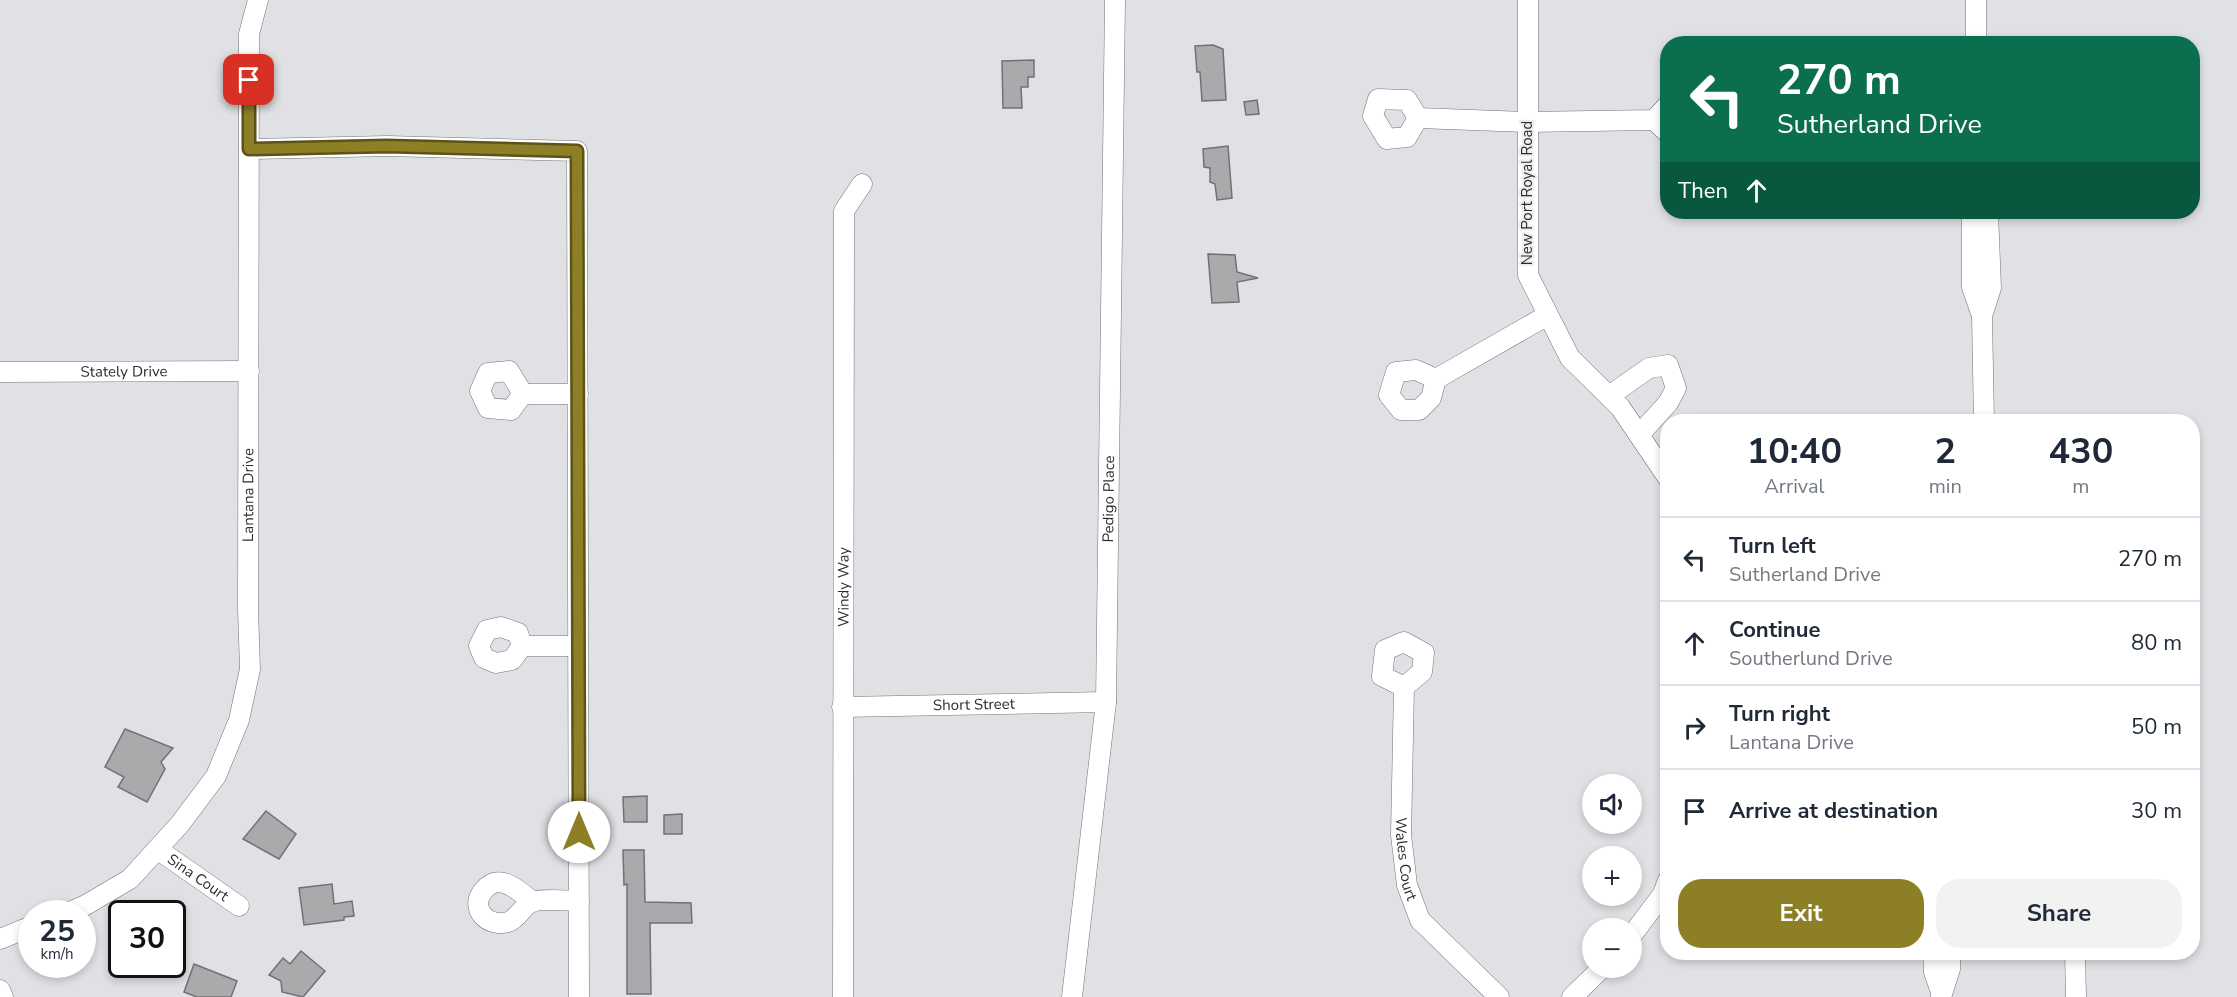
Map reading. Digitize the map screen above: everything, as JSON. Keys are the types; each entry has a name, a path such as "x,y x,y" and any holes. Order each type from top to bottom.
{"street":[{"name":"Lantana Drive","path":"94,900 130,879 180,824 216,776 239,720 250,669 248,609 249,34 258,0"},
{"name":"Pedigo Place","path":"1072,997 1106,702 1115,0"},
{"name":"New Port Royal Road","path":"1528,0 1528,275 1570,358 1620,407 1660,466"},
{"path":"1976,0 1976,36"},
{"path":"1418,118 1660,127"},
{"path":"249,149 371,147 577,151 579,997"},
{"name":"Windy Way","path":"843,997 844,211 862,184"},
{"path":"1972,219 1972,287 1982,316 1984,414"},
{"path":"1982,316 1991,288 1988,219"},
{"path":"1436,379 1548,315"},
{"path":"1609,396 1649,368 1668,365 1676,388 1668,403 1639,435"},
{"name":"Stately Drive","path":"0,372 249,371"},
{"path":"523,394 578,394"},
{"path":"522,646 578,646"},
{"name":"Wales Court","path":"1404,687 1401,835 1407,885 1420,920 1499,997"},
{"name":"Short Street","path":"842,707 1106,702"},
{"name":"Sina Court","path":"157,849 239,906"},
{"path":"1642,922 1660,898"},
{"path":"533,902 579,901"},
{"path":"0,939 18,932"},
{"path":"1933,960 1934,972 1941,994"},
{"path":"1941,994 1950,969 1950,960"},
{"path":"2075,960 2076,997"},
{"path":"1572,997 1592,978"},
{"path":"0,990 3,997"}],"building":[{"path":"1213,45 1223,49 1226,100 1202,101 1195,46"},
{"path":"1034,60 1034,77 1028,77 1028,87 1021,87 1022,108 1003,108 1002,61"},
{"path":"1257,100 1259,114 1246,115 1244,102"},
{"path":"1228,146 1232,198 1217,200 1215,184 1210,182 1210,168 1204,167 1203,149"},
{"path":"1208,254 1235,255 1237,272 1258,278 1237,282 1239,302 1212,303"},
{"path":"125,729 173,748 161,762 165,769 147,802 118,787 124,777 105,767"},
{"path":"647,796 647,822 624,822 623,797"},
{"path":"266,811 296,834 279,859 243,839"},
{"path":"682,814 682,834 664,834 664,815"},
{"path":"623,850 644,850 645,902 691,903 692,923 650,923 651,994 627,994 627,884 624,885"},
{"path":"332,884 334,904 352,901 354,916 344,917 344,920 304,925 299,888"},
{"path":"301,951 325,971 303,997 282,992 281,981 269,975 283,958 290,964"},
{"path":"194,964 237,981 231,997 197,997 184,992"}],"route":[{"path":"249,80 249,149 387,146 577,151 579,832"}]}
